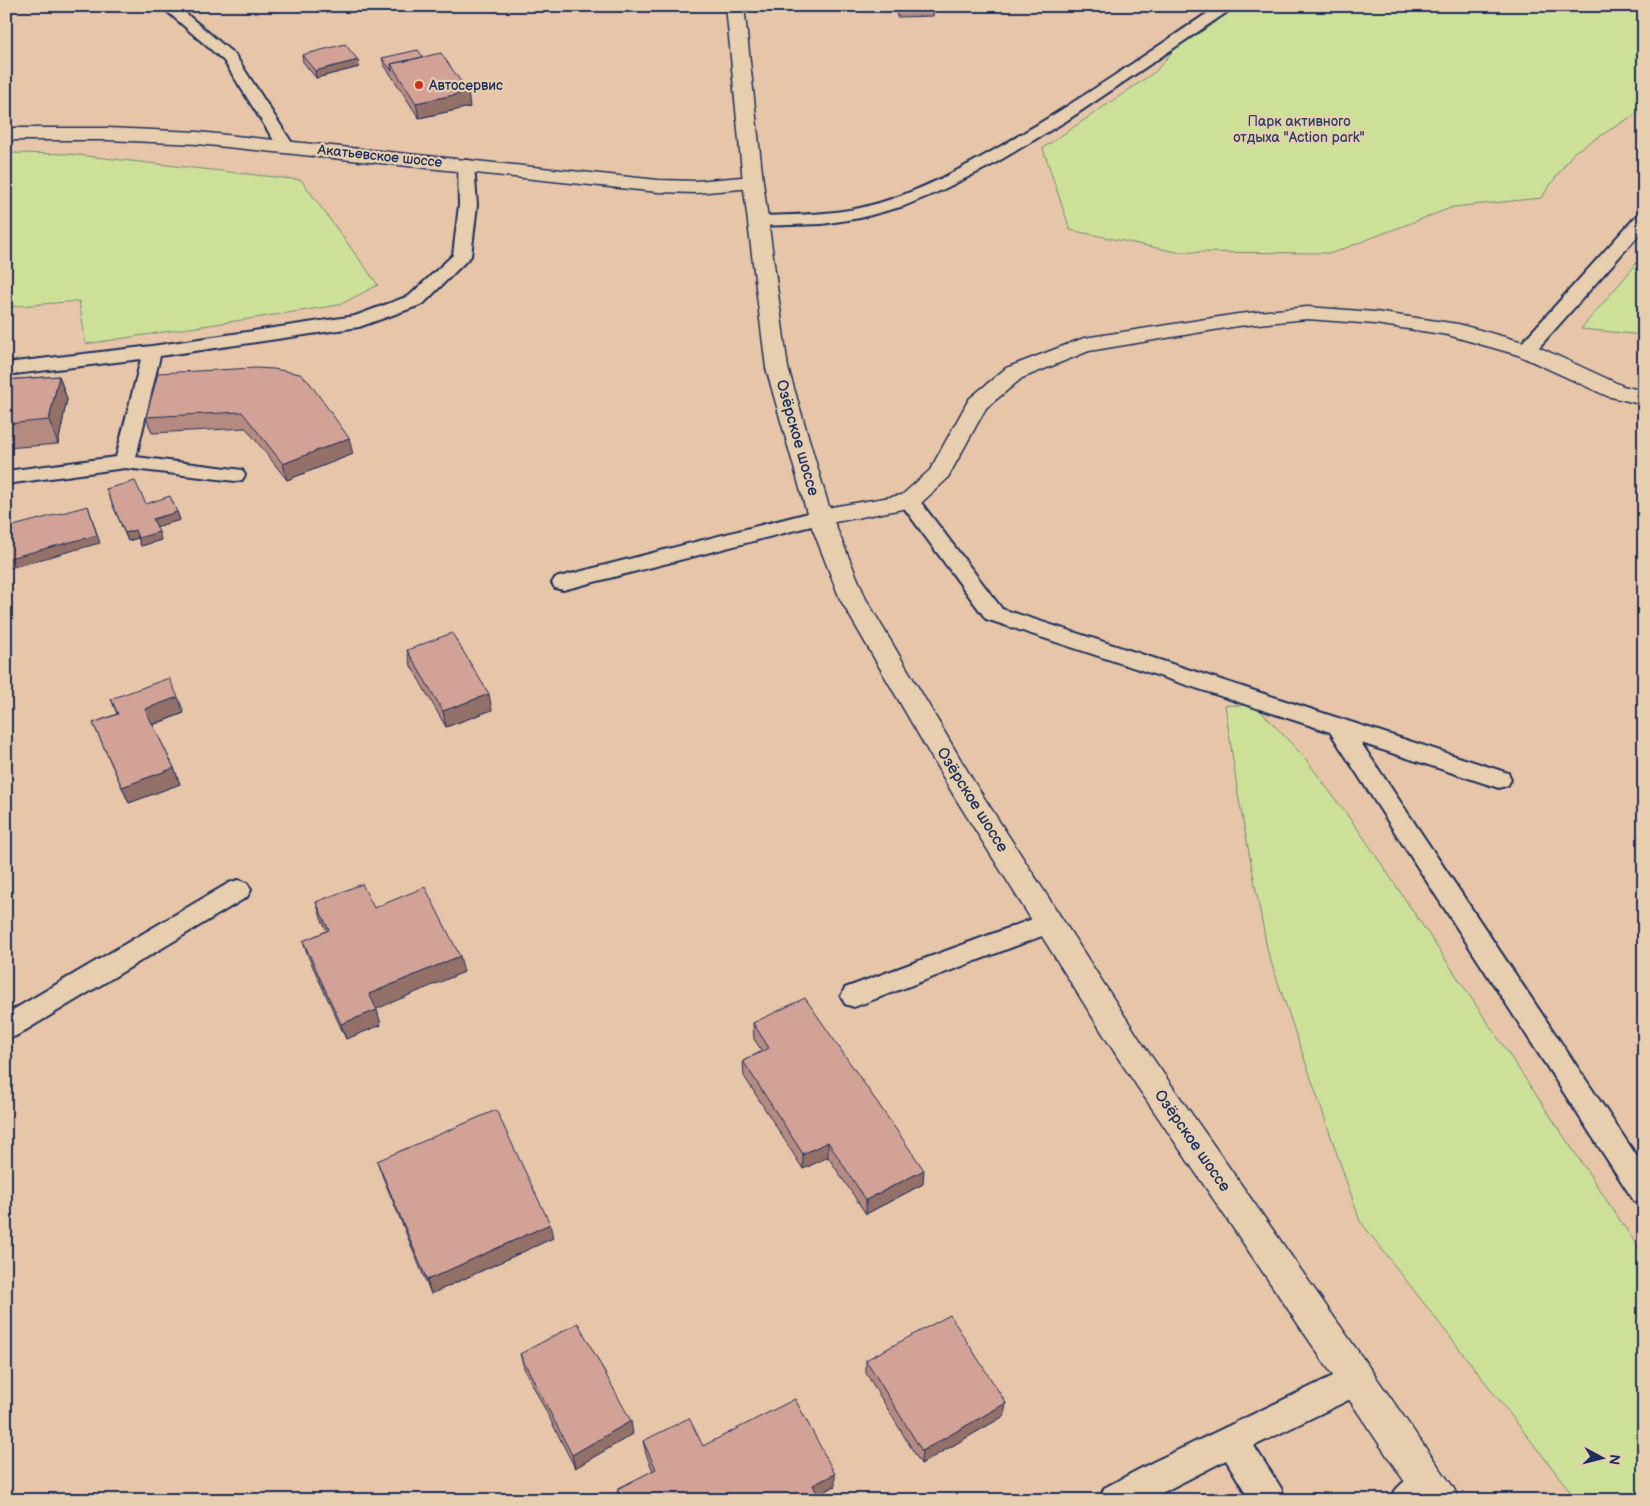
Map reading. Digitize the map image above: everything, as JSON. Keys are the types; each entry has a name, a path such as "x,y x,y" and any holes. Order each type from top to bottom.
{"main road":[{"name":"Озёрское шоссе","path":"735,6 753,182 777,368 820,517 853,599 964,789 1131,1052 1356,1380 1425,1495"},
{"name":"Акатьевское шоссе","path":"6,134 107,134 198,138 658,186 696,187 753,182"},
{"path":"820,517 909,501 939,474 977,404 1014,373 1084,345 1238,320 1307,313 1375,318 1450,329 1526,350 1615,391 1644,398"}],"lane":[{"path":"168,6 230,58 286,146"},
{"path":"758,222 826,218 860,213 914,197 952,181 1056,122 1229,6"},
{"path":"6,369 152,352 359,321 416,300 462,256 468,205 466,165"},
{"path":"1526,350 1644,218"},
{"path":"125,462 152,352"},
{"path":"6,478 125,462 235,475"},
{"path":"909,501 994,614 1499,779"},
{"path":"563,583 820,517"},
{"path":"1338,726 1644,1192"},
{"path":"6,1028 238,890"},
{"path":"854,996 1049,923"},
{"path":"1116,1500 1160,1475 1356,1380"},
{"path":"1233,1441 1270,1500"}],"green space":[{"name":"Парк активного отдыха \"Action park\"","path":"1211,6 1644,6 1644,109 1574,152 1541,198 1453,207 1332,253 1177,252 1070,230 1043,148 1155,72"},
{"path":"6,153 68,154 301,180 378,285 339,305 86,344 79,301 6,307"},
{"path":"1644,255 1644,335 1581,329"},
{"path":"1225,705 1256,706 1305,758 1364,838 1644,1256 1644,1500 1577,1500 1360,1221 1268,953 1238,794"}],"building":[{"path":"345,44 358,60 315,71 302,55"},
{"path":"418,50 423,57 391,64 392,71 382,58"},
{"path":"441,53 468,92 416,103 391,64"},
{"path":"255,368 274,369 300,374 309,382 349,438 283,464 242,412 146,417 158,373"},
{"path":"59,376 49,420 6,424 6,380"},
{"path":"135,481 146,504 170,496 177,512 153,519 159,532 138,538 135,530 125,533 106,489"},
{"path":"88,506 97,535 6,559 6,528"},
{"path":"452,633 489,694 443,711 407,650"},
{"path":"169,678 178,697 145,709 174,768 122,787 93,723 118,714 111,699"},
{"path":"362,884 374,908 425,887 460,956 369,994 377,1010 341,1024 303,941 329,930 316,902"},
{"path":"805,998 924,1170 866,1200 828,1142 803,1154 743,1061 769,1048 753,1023"},
{"path":"496,1110 550,1224 427,1280 377,1161"},
{"path":"950,1315 1006,1403 922,1451 866,1360"},
{"path":"578,1323 631,1421 572,1455 520,1354"},
{"path":"795,1399 835,1474 813,1485 820,1500 622,1500 617,1489 656,1469 643,1441 689,1418 703,1446"}],"place":[{"name":"Автосервис","path":"419,85"}]}
